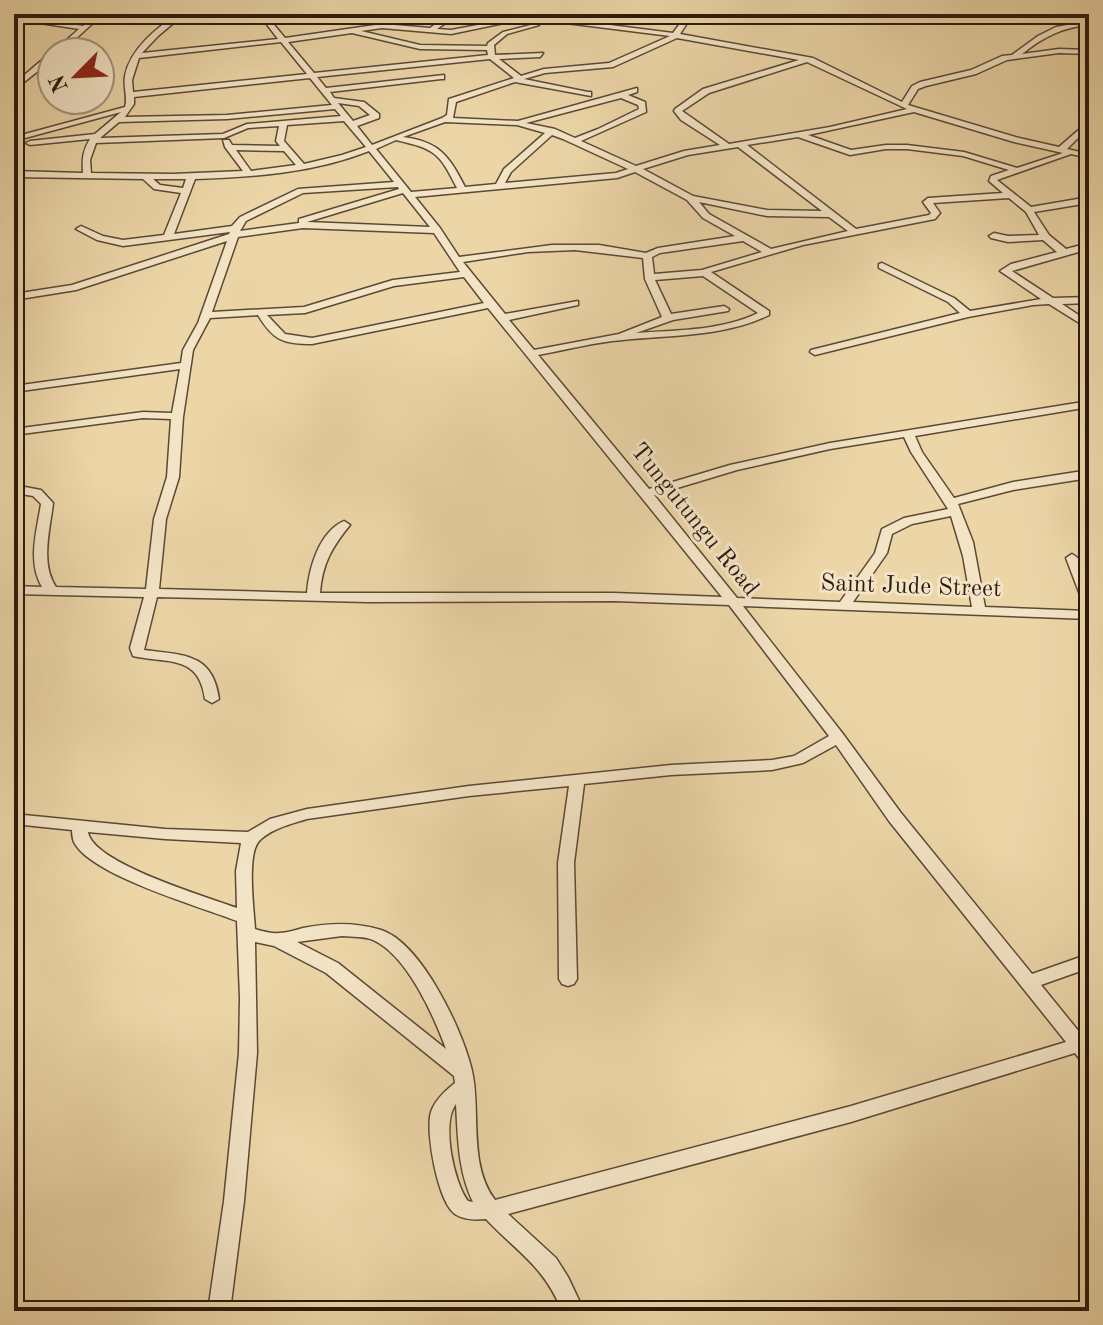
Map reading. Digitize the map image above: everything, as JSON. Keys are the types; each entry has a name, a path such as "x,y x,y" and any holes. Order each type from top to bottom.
{"street":[{"path":"74,36 100,14"},
{"path":"87,175 94,139 128,108 130,68 168,23 181,14"},
{"name":"Tungutungu Road","path":"262,14 437,230 466,274 647,493 838,737 895,817 1084,1051"},
{"path":"429,30 442,25 455,14"},
{"path":"485,14 500,36"},
{"path":"523,14 540,19"},
{"path":"445,120 451,116 452,101 462,96 552,69 610,65 674,37 690,14"},
{"path":"14,17 83,28"},
{"path":"138,56 382,26 461,31 518,19 540,19 644,30 810,60 914,110 1089,156"},
{"path":"549,20 500,36 490,44 492,54 517,79 588,94"},
{"path":"904,106 915,88 923,84 973,72 1015,56 1048,32 1065,25 1089,23"},
{"path":"349,30 426,48 540,55"},
{"path":"1015,56 1089,52"},
{"path":"129,95 312,77 492,54"},
{"path":"726,145 678,111 706,91 810,60"},
{"path":"115,120 304,111 329,98 443,79 423,63"},
{"path":"14,88 36,69"},
{"path":"453,89 462,96"},
{"path":"517,123 634,90"},
{"path":"574,141 643,110 642,104 621,95"},
{"path":"14,141 224,136 247,126 349,122 376,116 361,104 329,98 304,111"},
{"path":"14,141 128,108"},
{"path":"212,699 212,682 198,665 178,658 138,653 138,639 152,591 160,519 173,477 177,416 188,350 243,219 301,191 462,189 617,175 687,153 801,134 914,110"},
{"path":"14,174 191,178 249,174 302,167 370,149 427,124 445,120 517,123 552,131 637,169 690,198 750,211 830,214"},
{"path":"284,123 280,141 302,167"},
{"path":"1063,252 1045,237 1029,210 993,181 1014,169 1066,152 1089,123"},
{"path":"500,185 507,171 552,131"},
{"path":"801,134 844,152 907,147 964,154 1014,169"},
{"path":"224,136 249,174"},
{"path":"396,139 427,143 435,148 462,189"},
{"path":"741,145 853,231"},
{"path":"229,147 286,149"},
{"path":"143,175 157,187 186,191"},
{"path":"168,236 191,178"},
{"path":"291,225 404,190"},
{"path":"650,277 705,273 853,231 932,217 936,213 927,202 931,200 1012,195"},
{"path":"690,198 706,216 771,253"},
{"path":"1029,210 1089,200"},
{"path":"81,229 112,242 235,233 291,225 437,230"},
{"path":"14,297 73,288 235,233"},
{"path":"994,236 1008,239 1045,237"},
{"path":"457,260 523,249 567,246 594,246 647,256 743,238"},
{"path":"1089,246 1005,271 1089,326"},
{"path":"647,256 650,277 668,318"},
{"path":"882,266 951,300 968,314"},
{"path":"533,353 619,337 701,331 751,320 765,313 705,273"},
{"path":"205,315 305,310 393,283 466,274"},
{"path":"815,352 968,314 1049,301 1089,300"},
{"path":"502,318 574,303"},
{"path":"261,313 275,334 295,341 312,341 492,304"},
{"path":"619,337 643,325 668,318 724,309"},
{"path":"14,389 186,365"},
{"path":"647,493 755,462 1089,404"},
{"path":"14,432 143,415 177,416"},
{"path":"909,434 919,455 953,506 966,538 979,611"},
{"path":"843,607 881,553 886,532 908,521 1013,486 1089,474"},
{"path":"14,489 37,493 47,503 41,565 43,581 51,590"},
{"path":"313,596 319,557 333,535 344,525"},
{"path":"1072,558 1089,600"},
{"name":"Saint Jude Street","path":"14,590 313,596 614,597 1089,615"},
{"path":"14,819 165,834 251,838 276,823 307,814 469,791 671,770 772,765 798,760 838,737"},
{"path":"568,979 566,863 577,781"},
{"path":"79,824 81,841 100,859 332,968 464,1080"},
{"path":"219,1311 234,1201 248,1053 244,871 251,838"},
{"path":"278,940 337,930 363,931 384,938 407,962 440,1011 458,1049 476,1187 492,1210 546,1261 562,1283 573,1311"},
{"path":"1027,983 1089,961"},
{"path":"464,1080 440,1113 439,1126 451,1192 458,1206 468,1211 492,1210 1084,1051"}]}
